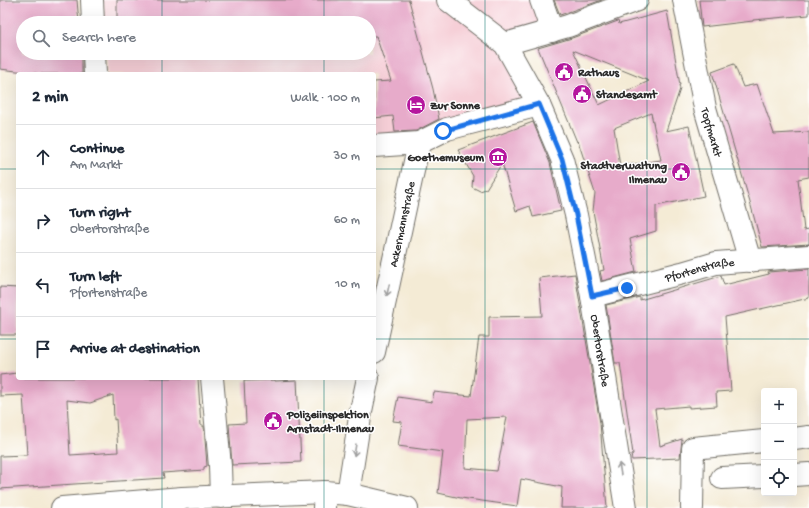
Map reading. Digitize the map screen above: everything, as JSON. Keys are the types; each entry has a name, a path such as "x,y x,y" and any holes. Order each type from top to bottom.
{"street":[{"path":"92,0 93,16"},
{"path":"448,0 505,44 552,31 637,0"},
{"path":"541,0 552,31"},
{"name":"Topfmarkt","path":"684,0 705,108 750,261"},
{"name":"Obertorstraße","path":"505,44 539,104 562,159 576,215 592,296 626,508"},
{"path":"94,60 95,72"},
{"path":"376,146 419,143 448,128 539,104"},
{"name":"Ackermannstraße","path":"376,343 419,143"},
{"name":"Pfortenstraße","path":"592,296 716,263 809,256"},
{"path":"212,380 220,466 221,497"},
{"path":"348,494 361,411 368,380"},
{"path":"797,439 809,437"},
{"path":"692,508 693,448 761,441"},
{"path":"797,475 809,474"},
{"path":"722,478 761,476"},
{"path":"62,508 182,498 221,497 325,500 348,494 408,508"}],"shaded area":[{"path":"103,0 547,0 560,33 520,48 546,112 416,137 376,139 376,72 108,72 107,60 376,60 376,16 104,16"}],"building":[{"path":"0,0 77,0 78,16 16,16 16,60 82,60 82,72 25,72 0,69"},
{"path":"117,0 409,0 433,89 439,119 416,131 395,132 393,116 376,118 376,82 391,81 376,36 376,16 117,16"},
{"path":"554,0 602,0 560,15"},
{"path":"699,0 809,0 809,15 753,20 702,27"},
{"path":"667,11 680,89 666,131 689,126 704,196 656,206 656,231 630,239 636,272 602,281 600,271 604,270 593,211 595,193 578,141 577,142 538,48 572,38 618,21 619,24","holes":["573,50 649,81 599,105","651,113 661,160 620,166 614,128"]},
{"path":"734,64 743,87 757,84 774,134 809,132 809,177 798,179 804,230 809,229 809,244 762,247 712,72"},
{"path":"533,122 550,163 561,211 533,217 530,206 516,211 502,163 486,189 480,191 472,187 473,176 458,150"},
{"path":"809,269 809,298 725,317 731,391 716,392 717,406 689,408 689,406 655,409 660,446 682,439 680,458 632,460 631,455 633,454 620,363 615,363 606,305 640,297 640,300 721,276 724,285 769,274 768,272"},
{"path":"575,274 600,423 607,508 561,508 562,487 521,479 517,506 438,493 443,452 398,446 402,422 393,421 398,397 432,402 434,392 471,396 479,337 489,337 489,317 542,316 539,278","holes":["507,417 497,471 465,468 467,419"]},
{"path":"0,287 16,288 16,335 0,335"},
{"path":"16,373 16,380 198,380 201,426 204,426 207,466 204,467 204,470 163,473 164,478 0,489 0,456 27,455 23,395 0,396 0,375","holes":["113,395 114,420 116,419 118,452 70,455 67,400 90,403"]},
{"name":"Polizeiinspektion Arnstadt-Ilmenau","path":"297,380 301,462 232,465 229,424 246,423 244,381"}],"place":[{"name":"Rathaus","path":"564,72"},
{"name":"Standesamt","path":"582,94"},
{"name":"Zur Sonne","path":"416,105"},
{"name":"Goethemuseum","path":"498,157"},
{"name":"Stadtverwaltung Ilmenau","path":"681,172"},
{"name":"Polizeiinspektion Arnstadt-Ilmenau","path":"273,421"}],"route":[{"path":"443,131 448,128 539,104 562,159 576,215 592,296 627,288"}]}
